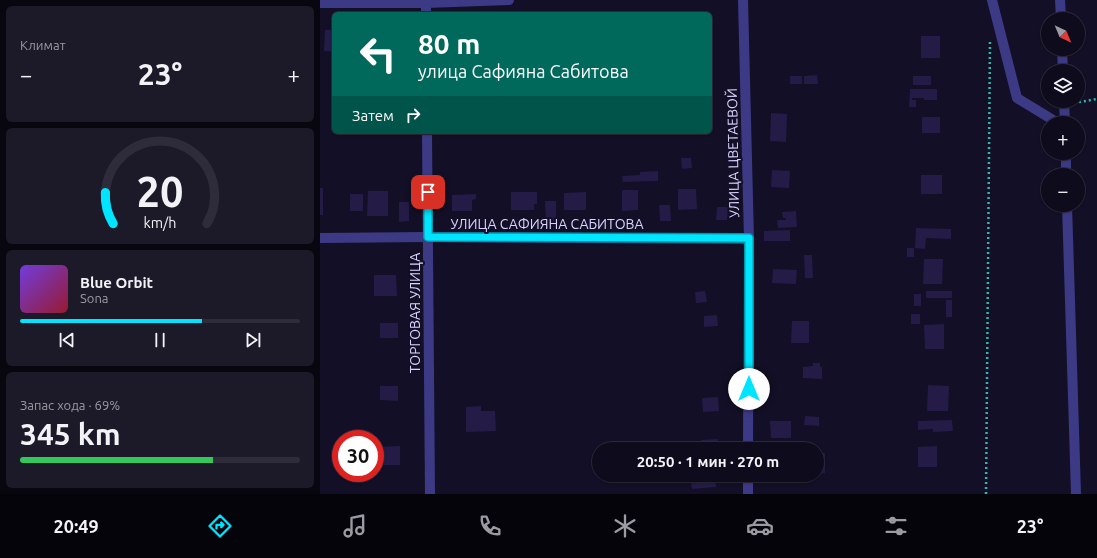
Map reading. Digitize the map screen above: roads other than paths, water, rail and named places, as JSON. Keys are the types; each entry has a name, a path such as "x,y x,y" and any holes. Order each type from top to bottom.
{"street":[{"path":"320,3 509,0"},
{"name":"УЛИЦА ЦВЕТАЕВОЙ","path":"743,0 749,238 748,442"},
{"path":"992,0 1017,98 1047,116"},
{"path":"1060,0 1061,12"},
{"path":"426,1 426,12"},
{"name":"ТОРГОВАЯ УЛИЦА","path":"427,134 430,494"},
{"path":"1067,212 1076,494"},
{"name":"УЛИЦА САФИЯНА САБИТОВА","path":"320,238 749,238"},
{"path":"748,482 748,494"}]}
